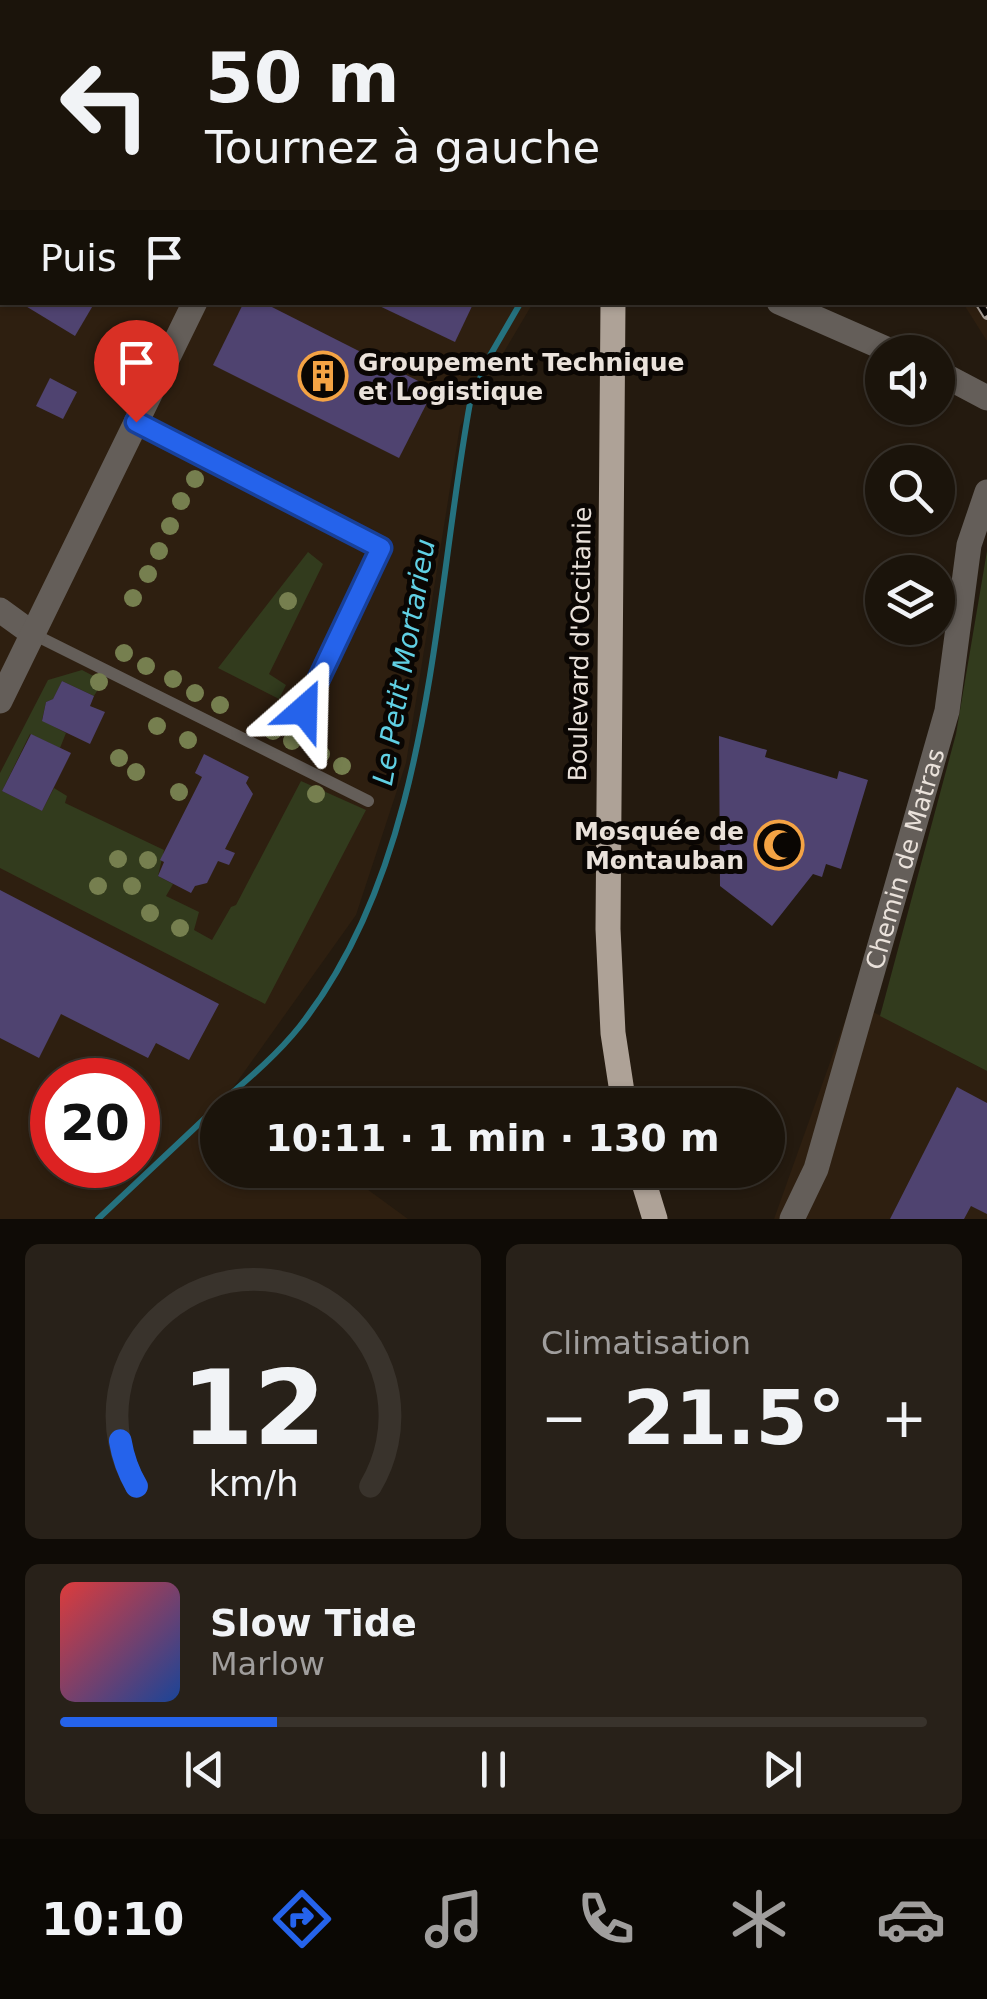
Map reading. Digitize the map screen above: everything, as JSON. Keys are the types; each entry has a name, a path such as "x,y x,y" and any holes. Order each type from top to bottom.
{"main road":[{"name":"Boulevard d'Occitanie","path":"613,305 608,912 613,1033 621,1088"},
{"path":"646,1188 656,1219"}],"street":[{"path":"0,701 194,305"},
{"path":"786,305 865,340"},
{"path":"955,381 987,398"},
{"name":"Chemin de Matras","path":"792,1219 816,1169 947,711 968,545 987,492"},
{"path":"0,610 33,634"}],"lane":[{"path":"136,422 381,548 304,710"},
{"path":"33,634 368,801"}],"shaded area":[{"path":"0,305 532,305 460,426 406,763 356,915 233,1088 200,1088 200,1188 366,1188 408,1219 0,1219"},
{"path":"964,305 987,305 987,341"},
{"path":"852,1001 987,1071 987,1219 774,1219"}],"green space":[{"path":"987,551 987,1071 880,1016 956,734"},
{"path":"308,552 323,564 269,674 286,685 279,699 218,668"},
{"path":"82,670 103,681 94,696 62,681 53,699 46,702 42,720 66,733 60,748 30,734 2,791 42,811 54,788 67,796 65,803 164,850 158,876 173,884 166,896 199,912 194,930 212,940 236,905 301,781 366,810 265,1004 0,868 0,773 48,680"}],"building":[{"path":"24,305 93,305 75,336"},
{"name":"Groupement Technique et Logistique","path":"243,305 268,305 434,389 399,458 213,365"},
{"path":"377,305 473,305 455,342"},
{"path":"50,378 77,392 63,419 36,406"},
{"path":"62,681 94,696 90,706 105,712 90,744 42,721 46,702 53,699"},
{"path":"31,734 71,753 42,811 2,791"},
{"name":"Mosquée de Montauban","path":"719,736 767,750 765,757 837,779 839,771 868,780 841,869 826,864 822,877 813,874 772,926 720,886"},
{"path":"204,754 249,777 246,783 253,794 225,849 235,853 229,865 218,861 207,883 195,886 191,893 158,876 164,862 160,860 202,777 195,773"},
{"path":"0,890 219,1004 189,1060 156,1043 148,1058 61,1014 39,1058 0,1038"},
{"path":"957,1087 987,1103 987,1214 971,1206 964,1219 890,1219"}],"waterway":[{"name":"Le Petit Mortarieu","path":"237,1088 300,1026 344,960 377,887 402,809 421,728 470,403 488,359 519,305"},
{"name":"Le Petit Mortarieu","path":"98,1219 200,1123"}],"railway":[{"path":"981,305 987,315"}],"place":[{"name":"Groupement Technique et Logistique","path":"323,376"},
{"name":"Mosquée de Montauban","path":"779,845"}],"route":[{"path":"136,422 381,548 304,710"}]}
